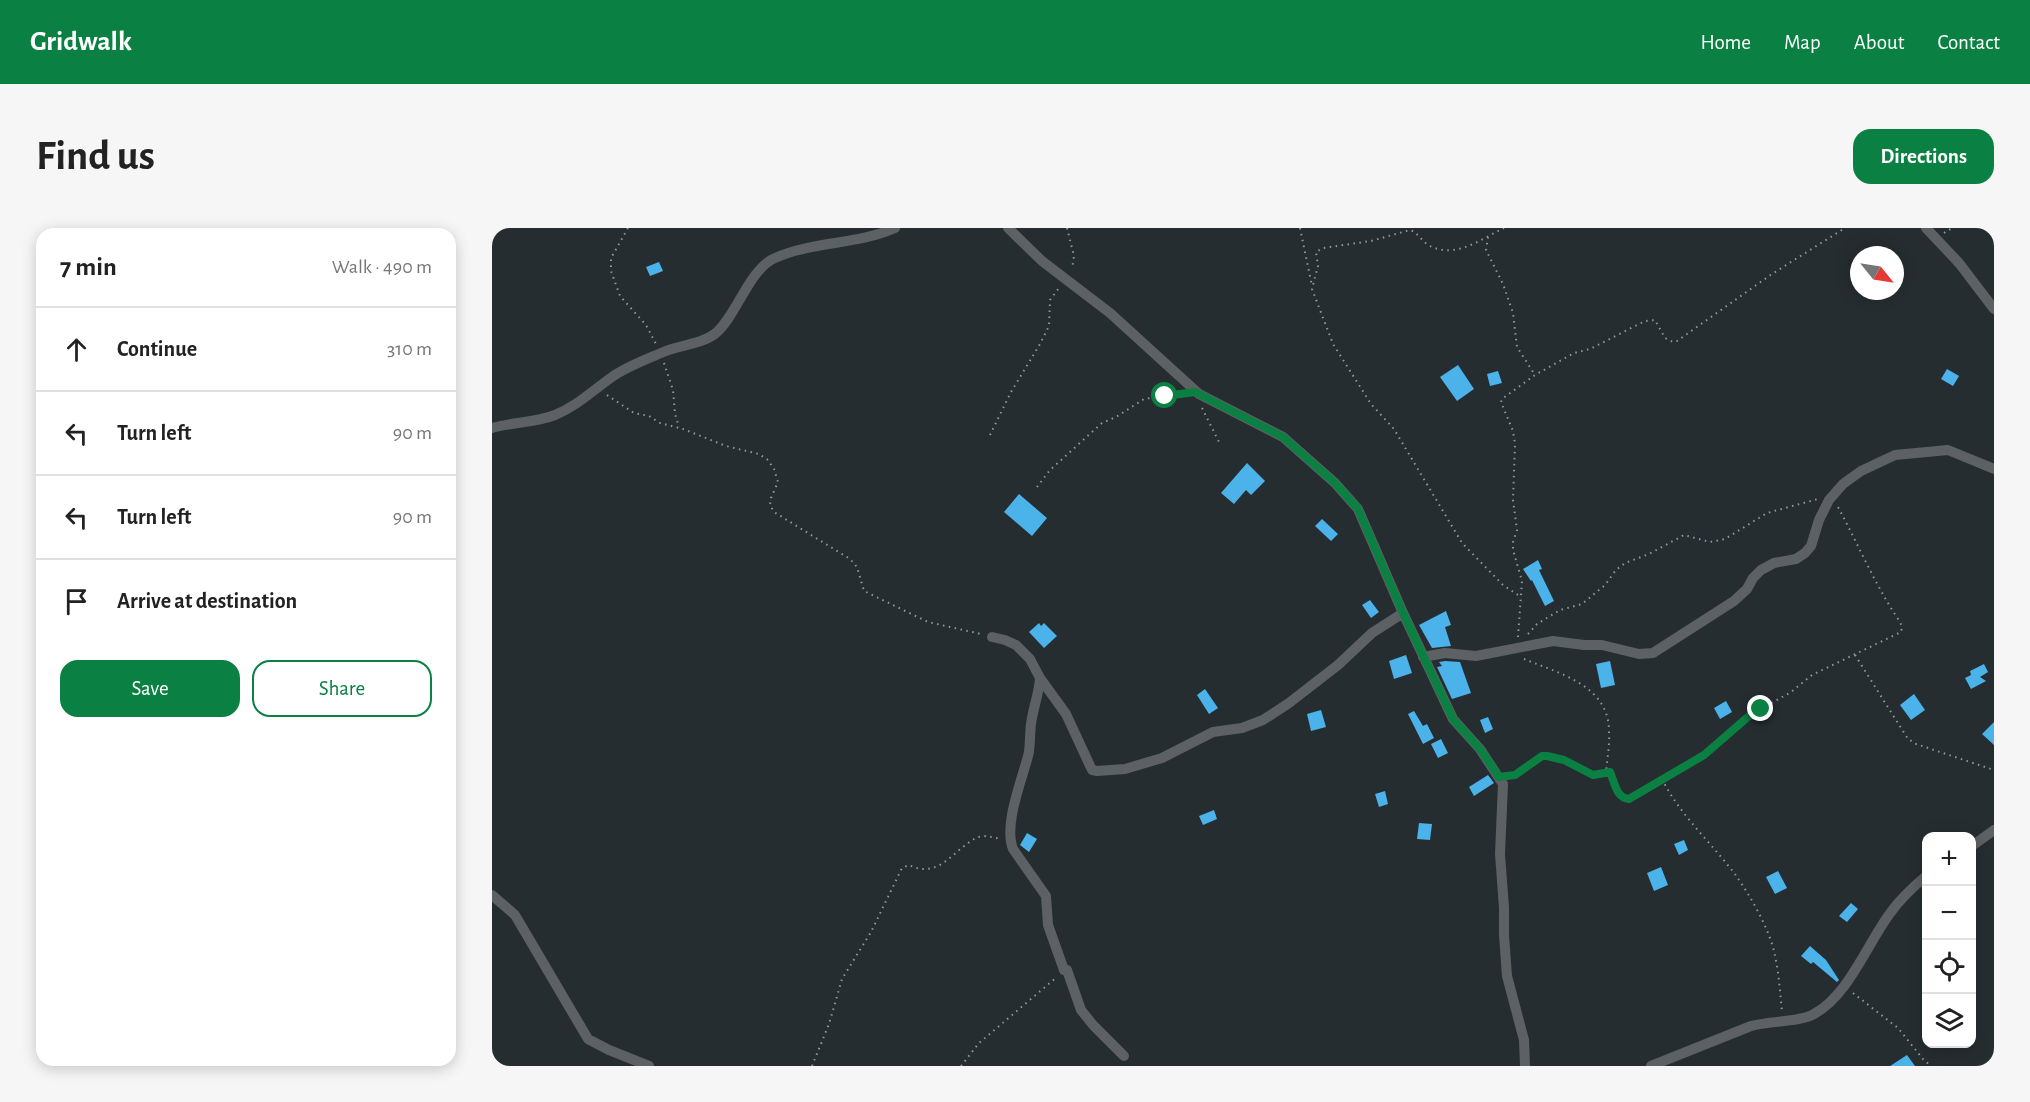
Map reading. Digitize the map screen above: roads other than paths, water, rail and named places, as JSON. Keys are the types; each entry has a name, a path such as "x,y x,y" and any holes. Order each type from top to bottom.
{"street":[{"path":"492,417 498,426 545,418 579,403 613,376 661,353 703,340 716,333 726,322 757,274 773,258 814,246 875,235 895,228"},
{"path":"1008,228 1042,261 1110,313 1197,393 1283,437 1335,483 1358,509 1403,613 1453,719 1480,749 1499,777 1504,789 1500,854 1507,976 1524,1040 1525,1066"},
{"path":"1926,228 1959,263 1994,309"},
{"path":"1423,657 1445,653 1476,657 1553,641 1602,645 1639,654 1653,653 1734,601 1747,589 1761,570 1774,563 1796,558 1805,553 1811,546 1819,520 1830,498 1843,484 1861,471 1902,453 1948,450 1994,469"},
{"path":"992,637 1005,640 1024,652 1066,714 1092,770 1108,771 1125,769 1162,758 1212,732 1242,728 1263,720 1338,665 1372,633 1403,613"},
{"path":"1040,678 1010,841 1012,849 1046,896 1048,925 1058,958 1064,970 1067,970 1081,1010 1124,1056"},
{"path":"1976,843 1994,830"},
{"path":"1651,1066 1751,1026 1815,1014 1843,987 1863,959 1889,913 1901,898 1922,880"},
{"path":"492,895 516,915 588,1039 649,1066"}]}
